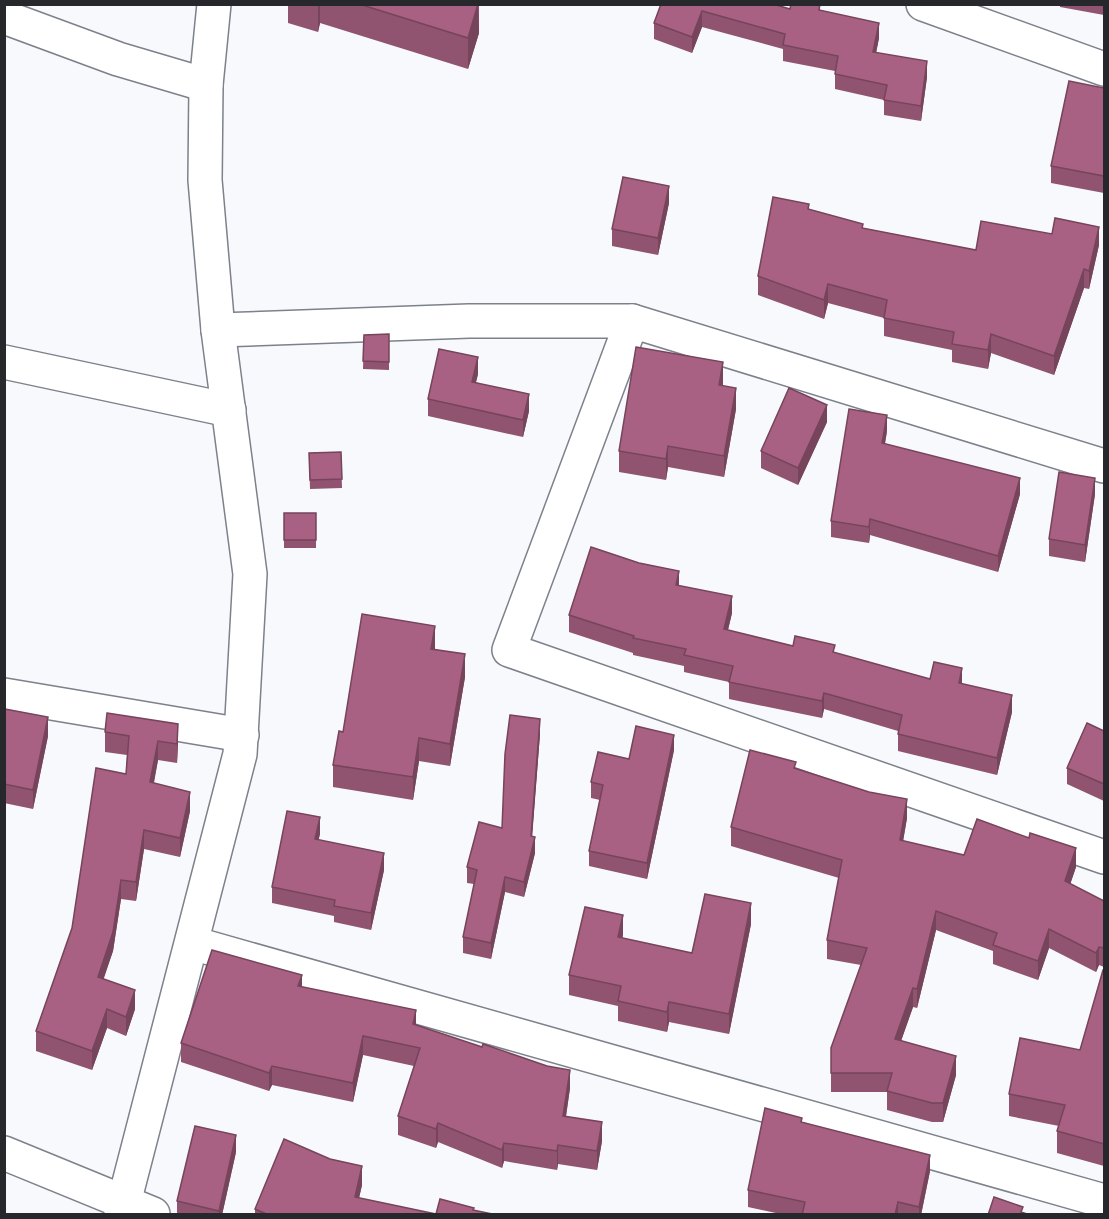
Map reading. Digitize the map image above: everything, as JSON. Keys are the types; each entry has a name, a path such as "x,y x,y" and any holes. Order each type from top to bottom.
{"street":[{"path":"4,1153 133,1211 192,943 240,754 250,574 218,330 205,180 207,85 214,4"},
{"path":"923,4 1104,69"},
{"path":"4,17 118,59 207,85"},
{"path":"218,330 469,321 632,321 1104,466"},
{"path":"632,321 509,650 1104,857"},
{"path":"4,362 229,410"},
{"path":"4,695 242,735"},
{"path":"192,943 1104,1200"}],"building":[{"path":"359,4 478,4 468,38"},
{"path":"661,4 773,4 790,9 791,4 820,4 819,10 879,23 873,52 927,61 921,106 884,100 887,85 835,74 838,56 783,45 785,34 702,11 692,37 654,23"},
{"path":"1069,81 1104,88 1104,176 1051,166"},
{"path":"623,177 669,186 658,238 612,229"},
{"path":"773,197 809,204 808,209 863,224 862,228 976,250 981,221 1052,234 1055,218 1099,227 1089,271 1084,269 1054,356 991,334 988,350 952,344 954,332 884,318 887,300 828,284 824,300 758,276"},
{"path":"389,334 389,362 363,361 364,335"},
{"path":"636,347 723,362 719,385 736,388 724,456 668,446 666,459 619,451"},
{"path":"439,349 478,357 472,382 529,394 523,420 428,399"},
{"path":"789,388 827,405 798,468 761,451"},
{"path":"849,409 887,415 882,443 1020,478 998,556 870,519 869,527 831,521"},
{"path":"341,452 342,479 310,480 309,453"},
{"path":"1059,472 1095,478 1085,545 1049,539"},
{"path":"284,513 316,513 316,540 284,540"},
{"path":"591,547 639,563 679,571 676,585 732,596 724,629 793,646 795,636 835,645 833,652 930,679 934,662 962,668 959,683 1012,695 997,758 898,734 902,715 824,693 822,701 729,682 733,666 684,655 686,649 633,638 634,636 569,615"},
{"path":"362,614 435,626 431,649 465,654 450,744 419,738 413,777 333,765 339,731 343,732"},
{"path":"5,709 48,717 33,790 4,784"},
{"path":"107,713 178,724 177,744 158,741 150,782 190,792 180,838 144,830 136,882 121,880 113,932 98,977 135,990 126,1017 107,1009 92,1051 36,1031 72,928 96,768 126,774 129,736 105,732"},
{"path":"510,715 540,719 531,836 535,837 524,882 505,877 491,943 463,937 477,870 467,867 479,822 502,828 505,754"},
{"path":"1087,723 1104,731 1104,784 1067,768"},
{"path":"636,726 674,735 647,863 589,851 603,785 591,782 598,752 629,759"},
{"path":"750,750 796,762 794,768 869,792 907,799 900,840 964,855 977,819 1029,838 1030,833 1076,848 1065,881 1104,901 1104,948 1099,947 1096,953 1049,929 1038,961 993,945 997,933 936,911 917,989 913,988 895,1039 956,1056 943,1103 932,1103 887,1091 892,1073 831,1073 831,1048 867,948 827,940 842,860 731,827"},
{"path":"287,811 320,817 315,839 384,853 371,913 334,906 335,900 272,887"},
{"path":"705,894 751,903 729,1014 669,1002 667,1012 618,1001 621,986 569,975 585,907 623,915 618,937 692,953"},
{"path":"212,950 302,975 298,986 416,1010 413,1024 482,1047 483,1044 547,1066 570,1070 563,1116 602,1122 597,1151 558,1145 557,1151 504,1143 502,1150 438,1123 436,1129 398,1116 420,1048 363,1036 353,1083 272,1066 269,1073 181,1043"},
{"path":"1103,970 1104,1144 1057,1131 1065,1105 1009,1094 1020,1038 1080,1050"},
{"path":"765,1108 802,1118 801,1122 930,1155 919,1207 898,1202 895,1215 802,1215 805,1202 748,1190"},
{"path":"195,1126 236,1135 219,1211 177,1201"},
{"path":"284,1139 330,1159 362,1166 355,1197 436,1214 440,1199 497,1215 269,1215 255,1209"},
{"path":"994,1197 1023,1207 1021,1212 1030,1215 988,1215"}]}
